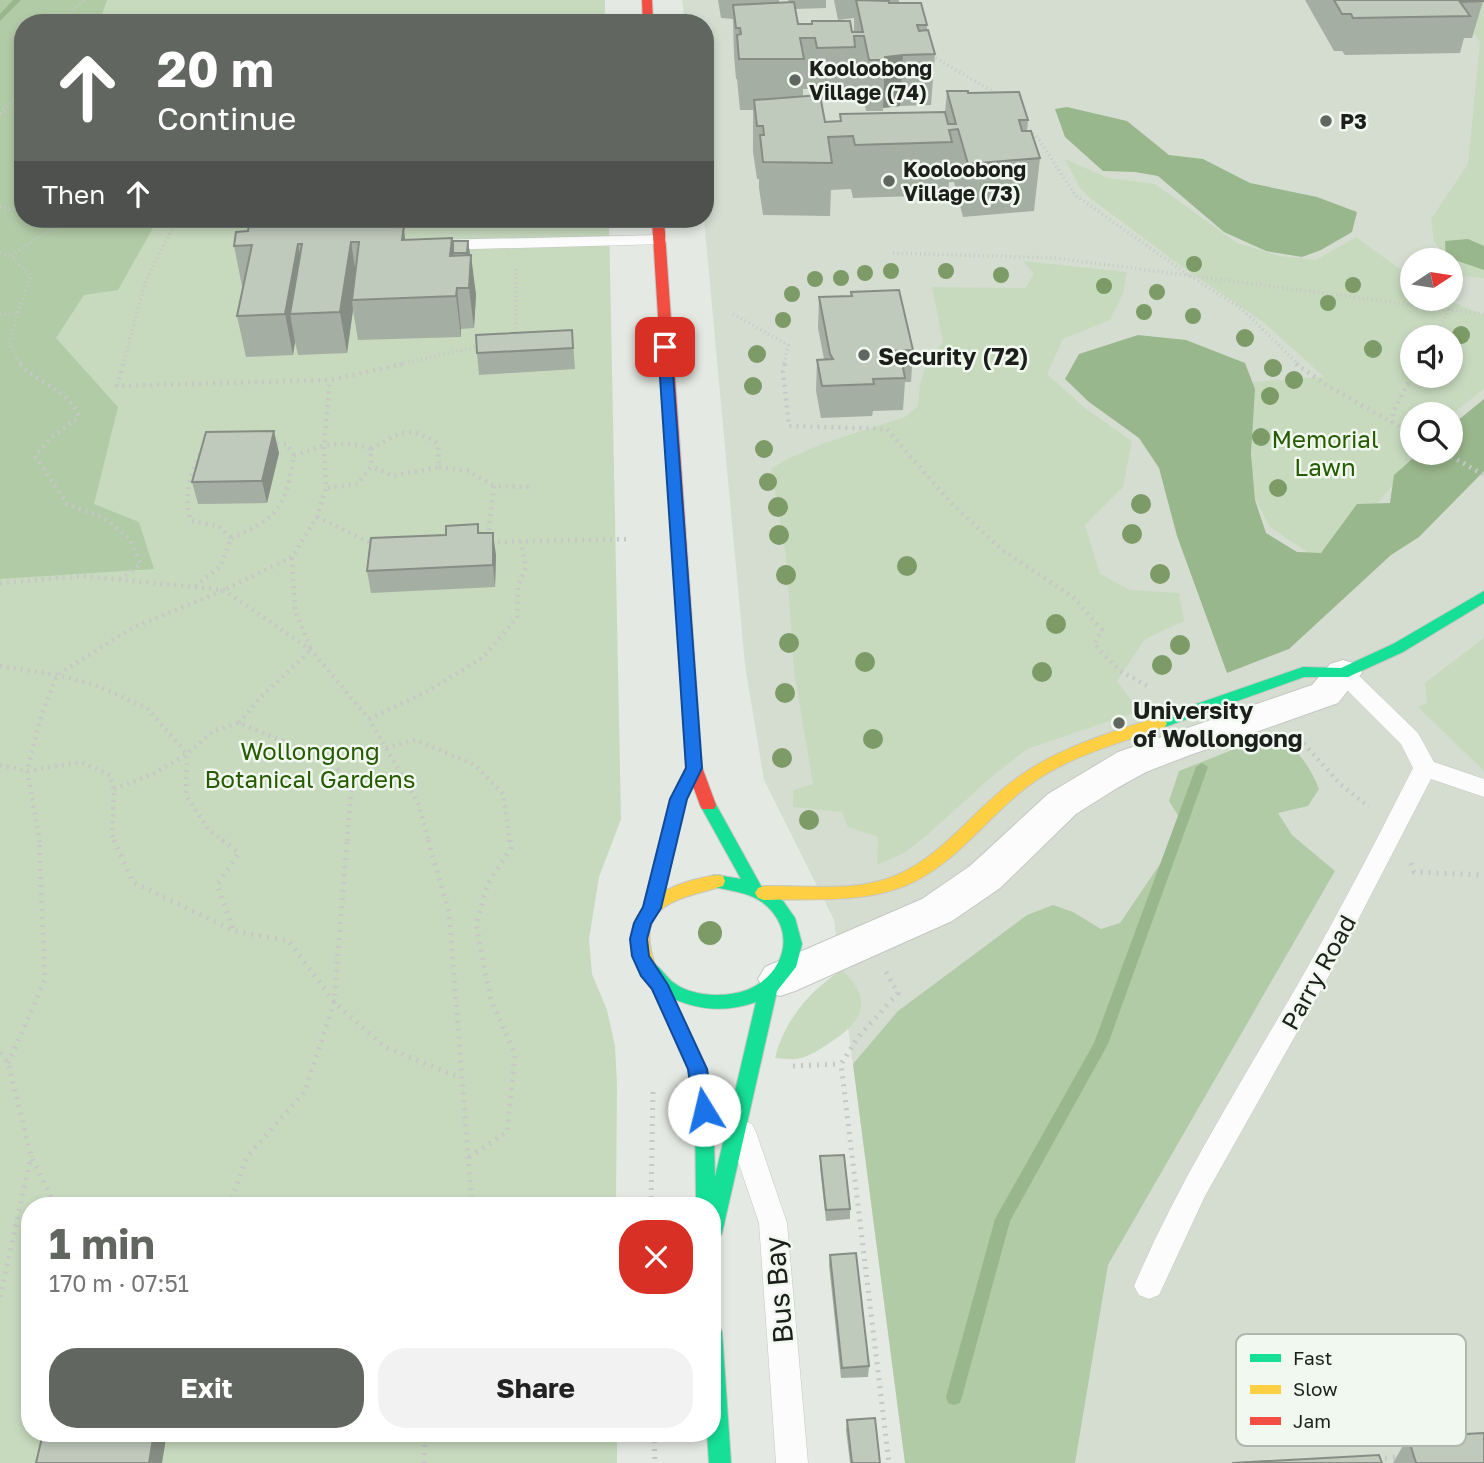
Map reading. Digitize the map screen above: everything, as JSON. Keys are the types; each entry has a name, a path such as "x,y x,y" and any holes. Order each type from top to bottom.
{"main road":[{"path":"658,228 694,768 707,804 759,890 778,904 788,917 794,933 790,964 774,984 720,1197"},
{"path":"652,908 681,888 717,881 759,890 843,890 887,884 916,873 948,849 1024,779 1053,761 1303,672 1343,673 1398,648 1484,596"},
{"path":"694,768 678,799 652,908 638,939 640,956 647,971 659,985 698,1069 704,1110 706,1197"},
{"path":"659,985 692,1002 713,1004 742,1000 774,984"},
{"path":"719,1442 720,1463"}],"street":[{"path":"774,984 937,910 985,877 1062,804 1113,773 1176,745 1325,694 1343,673"}],"lane":[{"path":"420,245 659,240"},
{"path":"1343,673 1410,739 1425,768 1484,788"},
{"name":"Parry Road","path":"1149,1286 1163,1250 1209,1160 1349,917 1425,768"},
{"name":"Bus Bay","path":"738,1122 772,1223 792,1463"}],"path":[{"path":"69,14 83,0"},
{"path":"923,50 998,95"},
{"path":"0,113 14,100"},
{"path":"1024,123 1040,141 1075,195 1187,274 1242,309 1294,362 1328,386 1400,427"},
{"path":"11,256 56,228"},
{"path":"172,228 145,283 117,386 330,380 491,343"},
{"path":"504,340 517,336 516,243"},
{"path":"0,253 11,256 31,277 9,345 23,368 50,383 76,406 79,417 52,436 35,456 67,504 104,518 130,539 141,564 120,579"},
{"path":"893,253 1055,258 1400,302"},
{"path":"1463,310 1484,314"},
{"path":"0,315 18,312"},
{"path":"733,314 788,345 783,372 789,426 887,429 951,503 1001,549 1074,598 1102,630 1094,643 1107,662 1126,677 1161,693"},
{"path":"8,1063 45,980 42,854 27,771 41,716 57,675 132,628 225,590 292,558 317,517 326,488 324,444 330,380"},
{"path":"1392,423 1392,412 1405,388"},
{"path":"371,449 397,434 420,432 438,444 439,467"},
{"path":"294,456 324,444 349,440 371,449"},
{"path":"195,587 220,567 231,538 265,524 277,514 286,495 294,456 287,444 266,442"},
{"path":"210,449 200,453 184,500 191,521 219,526 231,538"},
{"path":"326,488 358,484 371,466 371,449"},
{"path":"1463,463 1484,475"},
{"path":"371,466 393,476 439,467 468,471 494,486 528,487"},
{"path":"494,486 487,542 630,539"},
{"path":"317,517 373,544 386,544"},
{"path":"369,719 426,692 482,658 517,618 518,587 526,567 521,542"},
{"path":"373,544 377,555"},
{"path":"292,558 295,610 311,650"},
{"path":"0,583 83,576 225,590 311,650 369,719 418,803 449,912 471,1197"},
{"path":"114,789 153,774 187,754 214,731 239,723 259,699 311,650"},
{"path":"0,666 57,675 95,685 146,708 187,754 186,795 208,829 239,853 217,885 234,931"},
{"path":"232,1197 247,1157 305,1091 334,1002 352,782 326,759 239,723"},
{"path":"386,748 415,740 475,765 503,794 511,848 488,883 476,925 491,1000 515,1054 507,1132 469,1157"},
{"path":"0,765 27,771 81,762 110,775 114,789 112,835 133,882 234,931 289,941 334,1002 385,1047 461,1078"},
{"path":"889,1463 841,1064 859,1037 898,993"},
{"path":"0,1053 8,1063 31,1156 51,1197"},
{"path":"22,1197 31,1156"},
{"path":"0,1297 21,1201"},
{"path":"424,1463 425,1442"},
{"path":"654,1442 655,1463"},
{"path":"1375,1459 1402,1457"}],"shaded area":[{"path":"0,0 107,0 102,14 14,14 14,228 153,228 118,290 84,295 56,338 118,407 94,504 139,522 154,569 0,579"},
{"name":"University of Wollongong","path":"682,0 1484,0 1484,1463 905,1463 834,920 764,780 745,665 705,228 714,228 714,14 684,14"},
{"path":"1067,107 1127,121 1169,155 1203,159 1250,183 1317,197 1357,212 1352,232 1321,250 1302,257 1266,251 1224,232 1158,176 1103,171 1065,137 1055,109"},
{"path":"1468,239 1484,246 1484,270 1463,263 1463,248 1445,248 1445,241"},
{"path":"1138,335 1186,340 1245,363 1255,389 1251,454 1255,500 1266,533 1297,552 1321,553 1357,504 1390,503 1394,475 1405,465 1463,465 1463,416 1484,399 1484,471 1419,537 1391,555 1289,649 1227,673 1177,536 1159,468 1139,438 1089,402 1065,379 1079,354"},
{"path":"1270,735 1294,749 1311,771 1319,789 1308,806 1278,813 1292,835 1335,871 1108,1265 1075,1463 905,1463 853,1064 898,1011 1027,915 1053,905 1073,912 1101,929 1120,923 1185,827 1169,801 1179,771"}],"green space":[{"name":"Wollongong Botanical Gardens","path":"0,0 605,0 605,14 14,14 14,228 609,228 621,819 599,877 589,939 592,974 607,1010 615,1046 616,1197 21,1197 21,1442 617,1442 617,1463 0,1463"},
{"path":"1451,0 1484,0 1484,278 1463,276 1463,248 1439,248 1434,242 1431,219 1468,164 1480,42"},
{"name":"Memorial Lawn","path":"1065,159 1108,178 1155,184 1237,243 1280,256 1316,260 1356,237 1400,269 1400,312 1463,312 1463,306 1484,315 1484,389 1463,406 1463,402 1400,402 1400,465 1411,465 1333,554 1313,556 1270,527 1252,493 1252,382 1324,377 1263,322 1181,266 1080,188"},
{"path":"1023,261 1127,272 1123,294 1110,320 1063,339 1047,374 1086,409 1132,441 1123,487 1085,525 1100,574 1130,590 1179,593 1184,621 1145,639 1117,681 1139,711 1027,749 904,853 877,865 878,837 848,827 842,812 793,807 793,790 813,784 794,671 786,556 771,469 824,443 905,417 918,406 920,384 926,365 943,342 932,287 1025,288 1034,274"},
{"path":"1484,638 1484,771 1418,707 1427,703 1425,683"},
{"path":"842,970 852,981 861,1000 857,1018 851,1026 810,1055 797,1059 775,1058 785,1031 800,1008 819,987"}],"building":[{"path":"856,0 921,3 927,25 917,25 919,31 928,30 935,54 869,60 864,36 854,36 855,47 817,48 815,38 800,38 804,59 739,59 737,35 741,34 740,28 736,28 733,5 794,2 798,24 812,24 812,21 850,21 852,32 863,32"},
{"path":"1334,0 1483,1 1460,2 1470,16 1353,18 1351,14 1342,14"},
{"path":"947,91 1019,92 1028,120 1019,120 1022,131 1031,131 1040,158 968,164 958,129 949,130 952,142 855,145 853,136 828,137 832,163 763,162 760,135 764,135 763,126 757,126 754,100 820,95 825,122 841,121 840,114 945,112 948,124 956,124"},
{"path":"248,228 404,228 402,240 452,238 450,256 471,255 469,288 457,288 456,296 352,300 359,242 351,242 340,312 290,314 302,244 298,244 285,314 237,316 252,245 234,246 236,232 248,231"},
{"path":"453,241 468,241 467,253 453,253"},
{"path":"899,290 913,350 894,351 895,358 901,357 905,378 873,379 874,384 822,386 817,360 833,359 819,297 852,296 851,292"},
{"path":"572,330 573,348 477,353 476,335"},
{"path":"274,431 262,481 192,482 206,432"},
{"path":"478,524 478,533 493,533 493,565 367,571 371,538 446,535 446,526"},
{"path":"844,1155 850,1209 826,1210 820,1156"},
{"path":"856,1253 869,1366 842,1368 830,1255"},
{"path":"875,1418 880,1463 852,1463 847,1420"},
{"path":"1484,1433 1484,1463 1416,1463 1411,1446 1466,1446 1466,1434"},
{"path":"41,1442 152,1442 149,1463 36,1463"},
{"path":"1379,1455 1382,1463 1232,1463"}],"waterway":[{"path":"0,19 17,0"},
{"path":"954,1397 1003,1219 1101,1044 1202,767"}],"traffic: fast":[{"path":"1159,723 1303,672 1343,673 1398,648 1484,596"},
{"path":"652,908 678,799 694,767"},
{"path":"708,805 754,888"},
{"path":"647,967 669,989 695,1000 723,1002 750,997 772,985 788,967 793,944 786,918 780,909 759,892 717,881"},
{"path":"659,985 698,1069 704,1109 706,1197"},
{"path":"720,1197 768,989"},
{"path":"719,1442 720,1463"}],"traffic: slow":[{"path":"764,893 851,891 886,886 902,880 935,860 1007,794 1037,772 1088,748 1159,723"},
{"path":"647,967 640,948 640,932 645,918 668,896 683,889 717,881"}],"traffic: jam":[{"path":"647,0 648,14"},
{"path":"659,228 694,767 708,805"}],"place":[{"name":"Kooloobong Village (74)","path":"795,80"},
{"name":"P3","path":"1326,121"},
{"name":"Kooloobong Village (73)","path":"889,181"},
{"name":"Security (72)","path":"864,355"},
{"name":"University of Wollongong","path":"1119,723"}],"route":[{"path":"665,347 694,768 678,799 652,908 638,939 640,956 647,971 659,985 698,1069 704,1110"}]}
